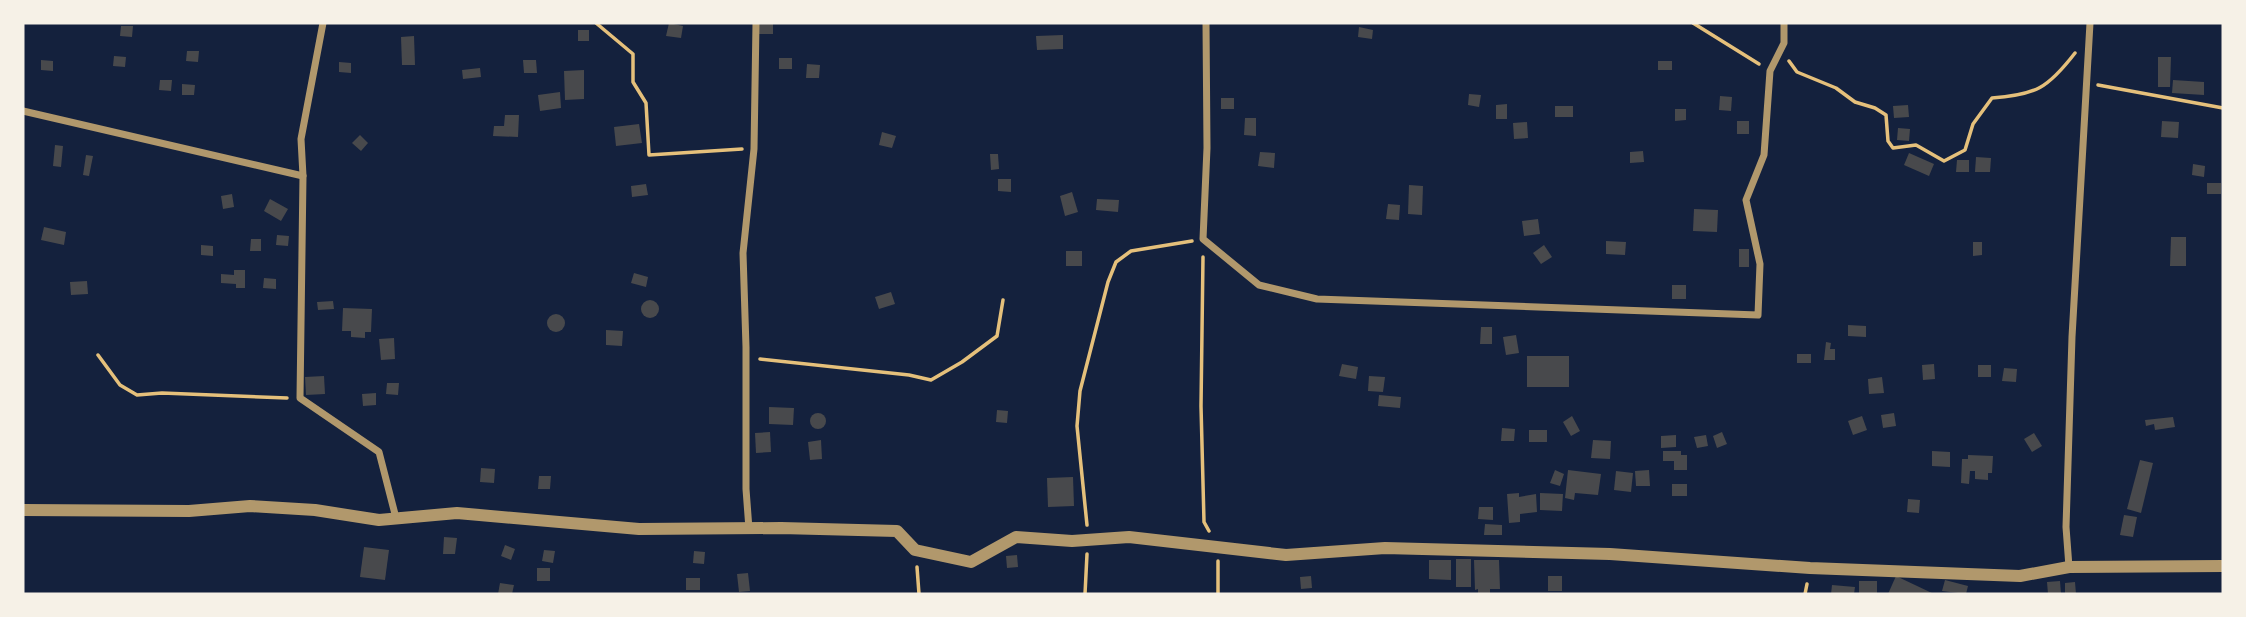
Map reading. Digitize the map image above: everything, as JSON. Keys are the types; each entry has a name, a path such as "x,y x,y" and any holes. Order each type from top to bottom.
{"street":[{"path":"323,23 301,139 303,176 300,398 379,452 396,518"},
{"path":"749,529 746,489 743,253 754,149 756,23"},
{"path":"1206,23 1208,148 1203,239 1259,285 1317,299 1758,315 1760,264 1746,200 1764,155 1770,71 1784,43 1784,23"},
{"path":"2069,567 2066,527 2072,337 2090,23"},
{"path":"23,111 303,176"},
{"path":"23,510 189,511 250,506 315,510 379,520 457,513 639,529 897,531 915,551 971,562 1016,537 1072,541 1129,537 1286,555 1385,548 1611,554 1810,568 2020,576 2069,567 2223,566"}],"path":[{"path":"596,23 634,54 633,82 646,103 649,155 754,149"},
{"path":"1692,23 1770,71"},
{"path":"1784,43 1787,58 1797,72 1836,88 1855,102 1875,108 1886,115 1888,141 1893,148 1916,145 1944,162 1965,150 1973,124 1992,98 2022,96 2042,88 2064,68 2088,36"},
{"path":"2085,83 2223,108"},
{"path":"1085,594 1088,540 1077,426 1080,391 1108,282 1116,262 1131,251 1203,239 1203,522 1218,547 1218,594"},
{"path":"746,359 909,375 931,380 962,362 997,336 1003,300"},
{"path":"98,355 120,385 137,395 162,393 300,398"},
{"path":"915,551 919,594"}],"building":[{"path":"669,23 683,26 681,38 666,36"},
{"path":"759,23 773,23 773,34 759,34"},
{"path":"121,26 133,26 132,37 120,36"},
{"path":"1359,27 1373,30 1372,39 1358,37"},
{"path":"578,30 589,30 589,41 578,41"},
{"path":"1063,35 1063,49 1037,50 1036,36"},
{"path":"414,36 415,65 402,65 401,37"},
{"path":"187,51 199,51 198,62 186,61"},
{"path":"114,56 126,57 125,67 113,66"},
{"path":"2158,57 2171,57 2170,87 2158,87"},
{"path":"779,58 792,58 792,69 779,69"},
{"path":"41,60 53,61 53,71 41,70"},
{"path":"523,60 536,60 537,73 524,73"},
{"path":"1658,61 1672,61 1672,70 1658,70"},
{"path":"339,62 351,63 351,73 339,72"},
{"path":"807,64 820,65 819,78 806,78"},
{"path":"480,68 481,77 463,79 462,70"},
{"path":"584,70 584,99 565,100 564,71"},
{"path":"160,80 172,80 171,91 159,90"},
{"path":"2173,80 2204,82 2204,95 2172,93"},
{"path":"182,84 195,85 194,95 182,95"},
{"path":"560,92 561,108 540,111 538,95"},
{"path":"1469,94 1481,95 1479,107 1468,105"},
{"path":"1720,96 1732,97 1731,111 1719,110"},
{"path":"1221,98 1234,98 1234,109 1221,109"},
{"path":"1507,104 1507,119 1496,119 1496,105"},
{"path":"1908,105 1909,117 1894,118 1893,106"},
{"path":"1555,106 1573,106 1573,117 1555,117"},
{"path":"1675,109 1686,109 1686,120 1675,121"},
{"path":"505,115 519,115 518,137 493,136 494,126 504,126"},
{"path":"1245,118 1256,118 1256,136 1244,135"},
{"path":"1737,121 1749,121 1749,134 1737,134"},
{"path":"2162,121 2179,122 2178,138 2161,137"},
{"path":"1527,122 1528,138 1514,139 1513,123"},
{"path":"639,124 642,143 616,146 614,127"},
{"path":"1898,128 1910,129 1909,141 1897,140"},
{"path":"882,132 896,136 892,148 879,145"},
{"path":"360,135 368,143 361,151 352,143"},
{"path":"55,145 63,146 61,167 53,166"},
{"path":"1643,151 1644,162 1630,163 1630,152"},
{"path":"1260,152 1275,153 1274,168 1258,166"},
{"path":"1909,153 1934,164 1929,176 1904,165"},
{"path":"990,154 998,154 999,169 991,170"},
{"path":"86,155 93,156 89,176 83,175"},
{"path":"1976,157 1991,158 1990,172 1975,172"},
{"path":"1957,160 1969,160 1969,172 1956,172"},
{"path":"2193,164 2205,166 2204,177 2192,175"},
{"path":"998,179 1011,179 1011,192 998,191"},
{"path":"2207,183 2221,183 2221,194 2207,194"},
{"path":"646,184 648,195 632,197 631,186"},
{"path":"1409,185 1423,186 1422,215 1408,214"},
{"path":"1072,192 1078,212 1065,216 1060,196"},
{"path":"232,194 234,207 223,209 221,196"},
{"path":"270,199 288,209 281,221 264,211"},
{"path":"1097,199 1119,200 1118,212 1096,210"},
{"path":"1388,204 1400,205 1399,220 1386,219"},
{"path":"1694,209 1718,210 1717,232 1693,231"},
{"path":"1538,219 1540,234 1524,236 1522,221"},
{"path":"44,227 66,232 64,245 41,240"},
{"path":"277,235 289,236 288,246 276,245"},
{"path":"2171,237 2186,237 2186,266 2170,266"},
{"path":"251,239 261,239 261,251 250,251"},
{"path":"1606,241 1626,242 1625,255 1606,254"},
{"path":"1973,242 1982,242 1982,255 1973,256"},
{"path":"201,245 213,246 213,256 201,255"},
{"path":"1544,245 1552,257 1541,264 1533,253"},
{"path":"1739,249 1749,249 1749,267 1739,267"},
{"path":"1066,251 1082,251 1082,266 1066,266"},
{"path":"234,270 245,270 245,288 221,283 221,274 234,275"},
{"path":"634,273 648,277 646,287 631,283"},
{"path":"264,278 276,279 276,289 263,288"},
{"path":"87,281 88,294 71,295 70,282"},
{"path":"1672,285 1686,285 1686,299 1672,299"},
{"path":"891,292 895,304 879,309 875,297"},
{"path":"646,300 654,300 659,309 657,316 646,318 641,313 641,305"},
{"path":"333,301 334,309 318,310 317,302"},
{"path":"343,308 372,309 371,332 365,332 365,338 351,337 351,331 342,331"},
{"path":"556,314 562,317 565,323 562,329 556,332 550,329 547,323 550,317"},
{"path":"1848,325 1866,326 1866,337 1848,336"},
{"path":"1481,327 1492,327 1492,344 1480,344"},
{"path":"606,330 623,331 622,346 606,345"},
{"path":"1516,335 1519,353 1506,355 1503,337"},
{"path":"394,338 395,359 381,360 379,339"},
{"path":"1826,342 1831,343 1830,349 1835,349 1835,360 1824,360"},
{"path":"1797,354 1811,354 1811,363 1797,363"},
{"path":"1527,356 1569,356 1569,387 1527,387"},
{"path":"1342,364 1358,367 1356,379 1339,376"},
{"path":"1934,364 1935,379 1923,380 1922,365"},
{"path":"1978,365 1991,365 1991,377 1978,377"},
{"path":"2004,368 2017,369 2016,382 2002,381"},
{"path":"324,376 325,394 306,395 305,377"},
{"path":"1369,376 1385,377 1383,392 1368,391"},
{"path":"1882,377 1884,393 1869,394 1868,379"},
{"path":"387,383 399,383 398,395 386,394"},
{"path":"376,393 376,405 363,406 362,394"},
{"path":"1379,395 1401,397 1400,408 1378,406"},
{"path":"769,407 794,408 793,425 769,424"},
{"path":"997,410 1008,411 1007,423 996,422"},
{"path":"818,413 824,415 824,427 818,429 812,427 810,421 812,415"},
{"path":"1894,413 1896,426 1883,428 1881,415"},
{"path":"1572,416 1580,431 1571,436 1563,422"},
{"path":"1862,416 1867,430 1853,435 1848,421"},
{"path":"2173,417 2175,427 2155,430 2154,424 2146,426 2145,420"},
{"path":"1502,428 1515,429 1514,441 1501,441"},
{"path":"1529,430 1547,430 1547,442 1529,442"},
{"path":"770,432 771,452 756,453 755,433"},
{"path":"1722,432 1727,444 1717,448 1713,436"},
{"path":"2034,433 2042,446 2032,452 2024,439"},
{"path":"1676,435 1676,447 1661,448 1661,436"},
{"path":"1706,435 1708,446 1697,448 1694,437"},
{"path":"821,440 822,459 810,460 808,442"},
{"path":"1593,440 1611,441 1610,459 1591,458"},
{"path":"1663,451 1681,451 1681,455 1687,455 1687,470 1674,470 1674,461 1663,461"},
{"path":"1932,451 1950,452 1950,467 1932,466"},
{"path":"1968,455 1993,456 1992,473 1988,473 1988,480 1975,479 1975,471 1970,471 1969,484 1961,483 1962,459 1968,459"},
{"path":"2140,460 2153,463 2141,513 2127,509"},
{"path":"481,468 495,469 494,483 480,482"},
{"path":"1555,470 1564,474 1560,486 1550,483"},
{"path":"1568,470 1601,474 1598,495 1575,493 1574,500 1565,498"},
{"path":"1649,470 1650,486 1636,486 1635,471"},
{"path":"1616,471 1633,473 1631,492 1614,490"},
{"path":"539,476 551,476 550,489 538,489"},
{"path":"1073,477 1074,506 1048,507 1047,478"},
{"path":"1672,484 1687,484 1687,496 1672,496"},
{"path":"1519,493 1519,497 1536,494 1537,512 1520,514 1520,522 1509,523 1507,494"},
{"path":"1540,493 1563,494 1562,511 1540,510"},
{"path":"1908,499 1920,500 1919,513 1907,512"},
{"path":"1479,507 1493,507 1493,520 1478,519"},
{"path":"2124,515 2137,517 2133,537 2120,535"},
{"path":"1485,524 1502,525 1502,535 1484,535"},
{"path":"444,537 457,538 455,554 443,554"},
{"path":"505,545 515,549 511,560 501,556"},
{"path":"364,547 389,550 385,580 360,577"},
{"path":"544,550 555,551 553,563 542,561"},
{"path":"694,551 705,552 704,564 693,563"},
{"path":"1017,555 1018,567 1007,568 1006,556"},
{"path":"1456,559 1471,559 1471,587 1456,587"},
{"path":"1429,560 1451,560 1451,580 1429,579"},
{"path":"1474,560 1499,560 1500,589 1490,589 1490,594 1478,594 1478,589 1475,590"},
{"path":"537,568 550,568 550,581 537,581"},
{"path":"748,573 750,591 739,592 737,574"},
{"path":"1311,576 1312,588 1301,589 1300,577"},
{"path":"1548,576 1562,576 1562,591 1548,591"},
{"path":"1896,576 1934,594 1888,594"},
{"path":"686,578 700,578 700,590 686,590"},
{"path":"1945,580 1968,586 1966,594 1942,591"},
{"path":"1859,581 1877,581 1877,594 1859,594"},
{"path":"2060,581 2061,594 2048,594 2047,582"},
{"path":"2075,582 2076,594 2065,594 2065,583"},
{"path":"500,583 514,585 512,594 498,594"},
{"path":"1832,585 1855,587 1854,594 1831,594"}]}
